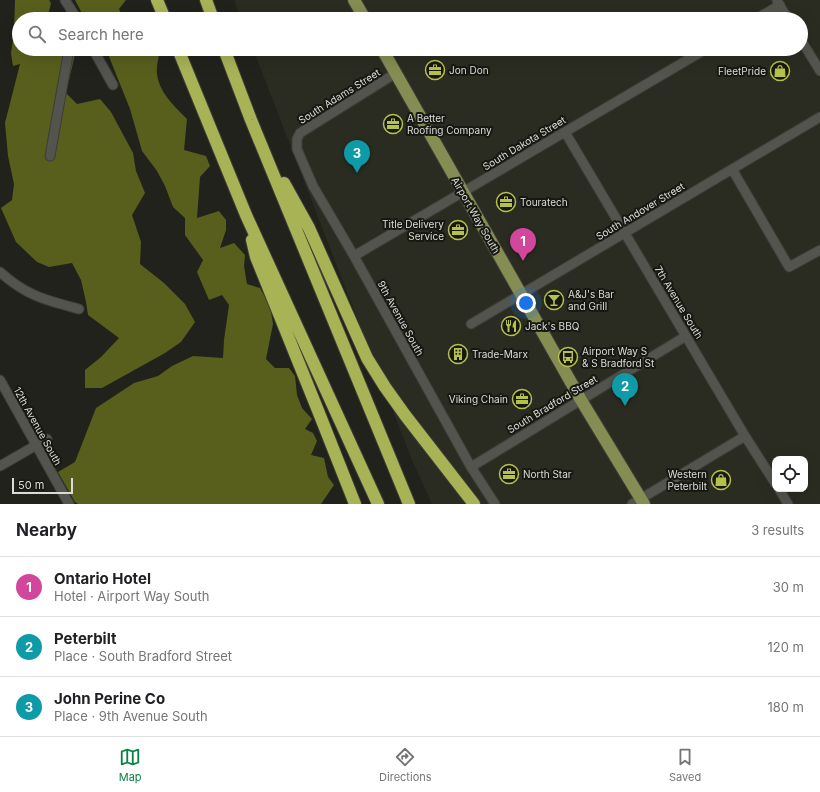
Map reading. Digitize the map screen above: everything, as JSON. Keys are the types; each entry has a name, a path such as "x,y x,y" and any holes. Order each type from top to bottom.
{"highway":[{"path":"158,0 162,12"},
{"path":"206,0 210,12"},
{"path":"181,56 246,215 378,504"},
{"path":"227,56 251,120 410,502"},
{"path":"251,120 309,228 368,358 385,387 405,416 474,504"},
{"path":"246,215 256,257 355,504"}],"main road":[{"name":"Airport Way South","path":"386,56 639,502"}],"street":[{"path":"65,0 72,12"},
{"path":"765,12 778,2 784,12"},
{"path":"808,51 820,71"},
{"path":"50,156 68,56"},
{"path":"97,56 113,85"},
{"name":"South Dakota Street","path":"354,256 694,56"},
{"name":"South Adams Street","path":"297,139 300,133 396,73"},
{"name":"South Andover Street","path":"471,324 820,117"},
{"name":"7th Avenue South","path":"565,132 745,436 772,478"},
{"name":"9th Avenue South","path":"297,139 297,149 313,186 354,256 471,467 495,504"},
{"path":"732,169 789,267 820,250"},
{"path":"0,272 16,286 39,298 79,309"},
{"name":"South Bradford Street","path":"471,467 686,336"},
{"name":"12th Avenue South","path":"0,380 69,504"},
{"path":"639,502 745,436"},
{"path":"0,466 47,439"},
{"path":"780,492 788,504"}],"shaded area":[{"path":"234,0 820,0 820,504 432,504 412,460 256,56 808,56 808,12 238,12"}],"green space":[{"path":"15,0 49,0 51,3 49,12 15,12"},
{"path":"75,0 126,0 119,9 120,12 81,12"},
{"path":"12,46 12,56 75,56 66,93 77,104 100,99 111,112 133,153 136,171 145,193 132,215 141,242 140,264 164,283 185,304 195,322 181,342 165,353 102,388 85,388 85,370 101,357 119,338 88,315 81,280 72,263 49,267 37,262 16,242 1,208 12,200 14,184 8,156 5,123 20,64 13,66 11,53"},
{"path":"109,56 159,56 157,64 158,81 164,93 187,119 184,150 206,156 210,166 200,177 197,218 219,211 226,220 226,230 220,248 234,243 245,255 244,266 247,284 260,288 270,306 273,324 266,359 275,368 289,368 295,376 297,395 302,408 312,419 305,429 313,433 317,441 311,455 324,458 328,477 334,485 321,504 78,504 75,502 58,472 75,462 96,408 134,383 158,376 172,366 193,356 223,358 229,305 222,295 209,300 197,272 203,260 185,235 185,218 173,207 165,186 157,171 142,151 130,109"}],"place":[{"name":"Jon Don","path":"435,70"},
{"name":"FleetPride","path":"780,71"},
{"name":"A Better Roofing Company","path":"393,124"},
{"name":"John Perine Co","path":"357,173"},
{"name":"Touratech","path":"506,202"},
{"name":"Title Delivery Service","path":"458,230"},
{"name":"Ontario Hotel","path":"523,261"},
{"name":"A&J's Bar and Grill","path":"554,300"},
{"name":"Jack's BBQ","path":"511,326"},
{"name":"Trade-Marx","path":"458,354"},
{"name":"Airport Way S & S Bradford St","path":"568,357"},
{"name":"Viking Chain","path":"522,399"},
{"name":"Peterbilt","path":"625,406"},
{"name":"North Star","path":"509,474"},
{"name":"Western Peterbilt","path":"721,480"}]}
